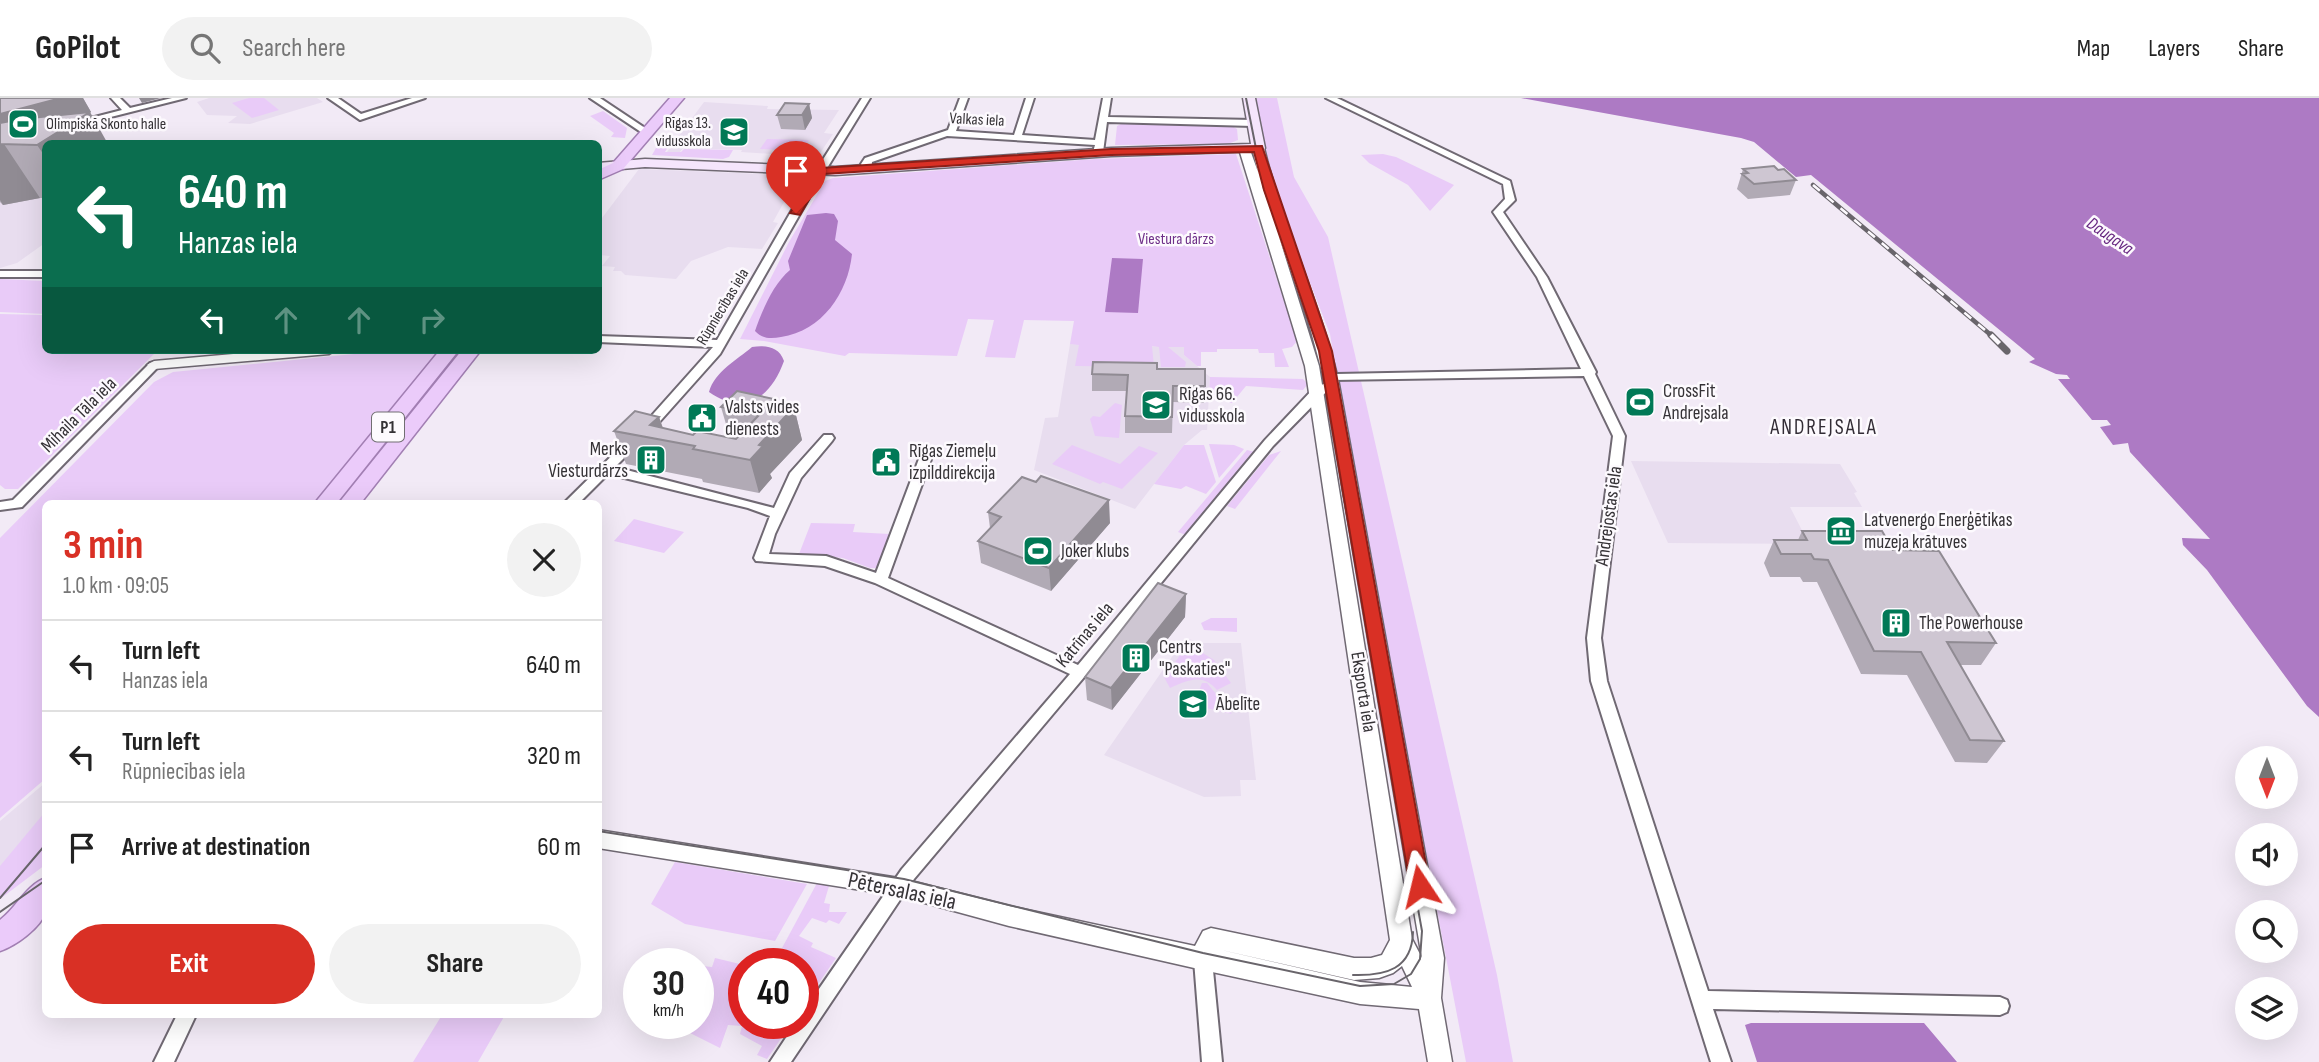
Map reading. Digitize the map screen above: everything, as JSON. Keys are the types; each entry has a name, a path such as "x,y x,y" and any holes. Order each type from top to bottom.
{"main road":[{"path":"602,190 613,180 618,166 677,98"},
{"name":"Eksporta iela","path":"1238,98 1252,148"},
{"name":"Eksporta iela","path":"1247,123 1249,98"},
{"path":"602,167 640,163 821,171 1099,148 1252,148"},
{"path":"602,174 618,166"},
{"name":"P1","path":"328,500 447,354"},
{"name":"P1","path":"352,500 469,354"},
{"path":"0,938 40,901"}],"street":[{"path":"114,98 128,111"},
{"path":"67,127 182,98"},
{"path":"332,98 360,117 421,98"},
{"path":"594,98 647,132"},
{"name":"Rūpniecības iela","path":"574,500 688,386 721,344 866,98"},
{"path":"951,133 964,98"},
{"path":"1017,138 1030,98"},
{"path":"1099,148 1107,98"},
{"name":"Andrejostas iela","path":"1329,98 1507,183 1510,200 1498,212 1542,277 1619,436 1594,638 1599,681 1721,1062"},
{"path":"1103,119 1247,123"},
{"name":"Valkas iela","path":"868,169 868,160 951,133 1099,148"},
{"name":"Eksporta iela","path":"1252,148 1320,330 1324,398 1401,940 1429,998"},
{"path":"0,274 42,274"},
{"path":"602,339 721,344"},
{"name":"Mihaila Tāla iela","path":"0,506 17,504 164,354"},
{"path":"154,365 282,354"},
{"path":"1324,398 1590,373"},
{"name":"Eksporta iela","path":"1324,398 1433,958 1429,998 1440,1062"},
{"name":"Katrīnas iela","path":"780,1062 899,887 1269,443 1324,398"},
{"path":"828,438 795,476 768,534 761,558 826,561 880,580 1080,672"},
{"path":"880,580 928,452"},
{"path":"606,469 752,505 778,514"},
{"name":"Pētersalas iela","path":"602,840 899,887 1010,916 1360,993 1396,998 1429,998"},
{"path":"1212,1062 1203,960 1203,953 1211,938 1354,970 1378,970 1394,959 1401,940"},
{"path":"1701,1000 2000,1006"},
{"path":"164,1062 186,1018"}],"shaded area":[{"path":"209,98 317,98 323,102 250,124 228,123 237,116 207,115 197,102"},
{"name":"Rīgas 13. vidusskola","path":"704,102 768,106 767,109 839,110 824,133 833,134 816,159 774,158 770,157 772,154 741,152 742,150 683,148 680,152 667,152"},
{"path":"42,165 42,245 17,263 0,268 0,173"},
{"path":"639,169 801,176 773,222 778,223 762,249 728,247 691,261 676,279 625,275 621,271 613,271 615,267 602,266 610,256 602,255 602,218"},
{"path":"1070,344 1184,347 1184,355 1210,377 1207,430 1202,430 1184,445 1135,509 1034,470 1045,418 1058,417"},
{"name":"ANDREJSALA","path":"1631,461 1840,464 1857,492 1854,493 1862,507 1790,507 1809,544 1668,543"},
{"name":"Ābelīte","path":"1185,638 1202,643 1241,643 1256,780 1240,780 1241,796 1204,797 1104,755"},
{"path":"42,786 42,817 0,867 0,821"}],"green space":[{"path":"249,98 264,98 279,110 252,118 232,103"},
{"path":"1254,98 1277,98 1294,177 1328,237 1497,975 1513,1062 1466,1062 1352,467 1330,334 1273,188"},
{"path":"603,111 627,128 625,138 611,137 614,133 590,116"},
{"path":"1123,123 1232,126 1237,129 1238,140 1228,144 1115,145 1117,126"},
{"path":"767,139 809,140 802,151 760,149"},
{"path":"668,147 665,152 681,152 684,149 733,150 729,157 723,159 652,155 656,148"},
{"name":"Viestura dārzs","path":"1236,154 1297,341 1292,347 1282,349 1289,367 1275,367 1274,353 1259,353 1258,349 1217,349 1217,352 1201,352 1201,366 1197,366 1184,355 1184,347 1168,347 1186,362 1185,367 1161,367 1159,347 1152,346 1154,367 1075,366 1079,345 1070,344 1074,321 1024,320 1015,358 985,357 994,320 968,319 957,356 849,353 845,356 740,339 789,242 825,181 833,178 1095,159"},
{"path":"1383,154 1396,157 1454,185 1430,211 1408,185 1369,163 1361,155"},
{"path":"0,279 42,281 42,314 0,312"},
{"path":"0,314 42,315 42,354 154,354 18,489 5,489 0,485"},
{"path":"354,354 439,354 320,500 42,500 42,782 0,818 0,538 154,382 173,372"},
{"path":"1210,377 1303,379 1308,384 1303,390 1246,386 1232,403 1209,396"},
{"path":"1115,403 1122,405 1119,438 1095,436 1090,419 1093,416 1100,417"},
{"path":"1209,444 1234,445 1244,449 1219,478"},
{"path":"1072,445 1120,464 1139,446 1158,453 1122,489 1103,482 1100,484 1052,464"},
{"path":"1184,445 1204,445 1216,482 1206,494 1186,486 1181,489 1154,484"},
{"path":"1247,450 1255,452 1186,535 1178,532"},
{"path":"1281,451 1235,509 1227,506 1269,455"},
{"path":"634,519 684,532 664,553 614,541"},
{"path":"811,523 855,524 853,532 889,534 877,568 843,558 799,554"},
{"path":"1211,618 1237,618 1237,632 1204,630 1201,623"},
{"path":"1198,650 1214,660 1231,683 1217,690 1206,681 1195,680 1170,688 1164,677 1181,654"},
{"path":"1202,683 1207,683 1232,714 1206,708 1197,696"},
{"path":"42,816 42,867 0,899 0,866"},
{"path":"675,862 807,884 775,941 685,924 651,904"},
{"path":"817,883 829,886 824,903 830,904 829,912 847,912 839,924 812,918 799,936 813,943 811,947 813,948 782,948"},
{"path":"819,951 836,958 819,983"},
{"path":"715,958 728,961 728,1025 720,1048 702,1039 714,1039"},
{"path":"440,1018 503,1018 478,1062 413,1062"},
{"path":"749,1039 781,1039 767,1059 757,1055 762,1046"}],"water":[{"name":"Daugava","path":"1521,98 2319,98 2319,717 2307,706 2207,570 2183,545 2182,538 2210,539 2130,452 2128,443 2113,445 2100,427 2111,425 2107,420 2092,420 2058,379 2070,379 2067,375 2056,374 2029,362 2035,359 1811,175 1796,177 1754,142 1741,138"},
{"path":"834,214 838,221 835,240 852,254 839,296 809,327 781,337 761,336 755,331 758,323 773,290 790,270 788,261 807,215"},
{"path":"1112,258 1143,259 1138,313 1105,312"},
{"path":"752,347 772,348 782,356 784,361 772,385 755,399 745,403 734,403 709,392 721,372"},
{"path":"1924,1023 1957,1062 1757,1062 1745,1025"}],"building":[{"path":"0,98 61,98 0,114"},
{"path":"785,103 809,104 802,115 777,115"},
{"path":"90,112 37,145 0,144 0,123"},
{"path":"1774,166 1778,170 1784,169 1796,180 1754,184 1742,174 1748,173 1743,169"},
{"path":"1093,362 1157,363 1157,369 1205,369 1205,386 1173,386 1172,417 1125,416 1128,375 1092,374"},
{"path":"737,391 774,399 770,403 794,407 759,445 763,446 750,460 693,449 695,446 614,431 635,411 659,417 650,425 693,435 697,431 736,439 759,415 721,407"},
{"name":"Joker klubs","path":"1041,476 1109,500 1049,568 978,541 1001,517 988,512 1022,477 1036,482"},
{"path":"1802,531 1882,531 1893,550 1939,551 1996,643 1947,642 2004,741 1970,740 1921,652 1874,651 1828,560 1814,559 1811,554 1781,554 1774,540 1807,540"},
{"path":"1158,583 1186,594 1111,688 1085,677"}],"tram line":[{"path":"602,832 904,879 1203,953 1360,986 1394,984 1411,974 1420,959 1422,931 1342,487 1323,354 1316,326 1264,189 1246,98"},
{"path":"0,898 42,849"},
{"path":"0,912 42,883"},
{"path":"1353,975 1376,974 1395,968 1408,954 1413,932"}],"railway":[{"path":"1813,185 1992,336"},
{"path":"1992,336 2007,351"}],"place":[{"name":"Olimpiskā Skonto halle","path":"23,124"},
{"name":"Rīgas 13. vidusskola","path":"734,132"},
{"name":"CrossFit Andrejsala","path":"1640,402"},
{"name":"Rīgas 66. vidusskola","path":"1156,405"},
{"name":"Valsts vides dienests","path":"702,418"},
{"name":"Merks Viesturdārzs","path":"651,460"},
{"name":"Rīgas Ziemeļu izpilddirekcija","path":"886,462"},
{"name":"Latvenergo Enerģētikas muzeja krātuves","path":"1841,531"},
{"name":"Joker klubs","path":"1038,551"},
{"name":"The Powerhouse","path":"1896,623"},
{"name":"Centrs \"Paskaties\"","path":"1136,658"},
{"name":"Ābelīte","path":"1193,704"}],"district":[{"name":"ANDREJSALA","path":"1824,427"}],"route":[{"path":"796,213 821,171 1111,152 1258,148 1269,190 1326,351 1420,886"}]}
